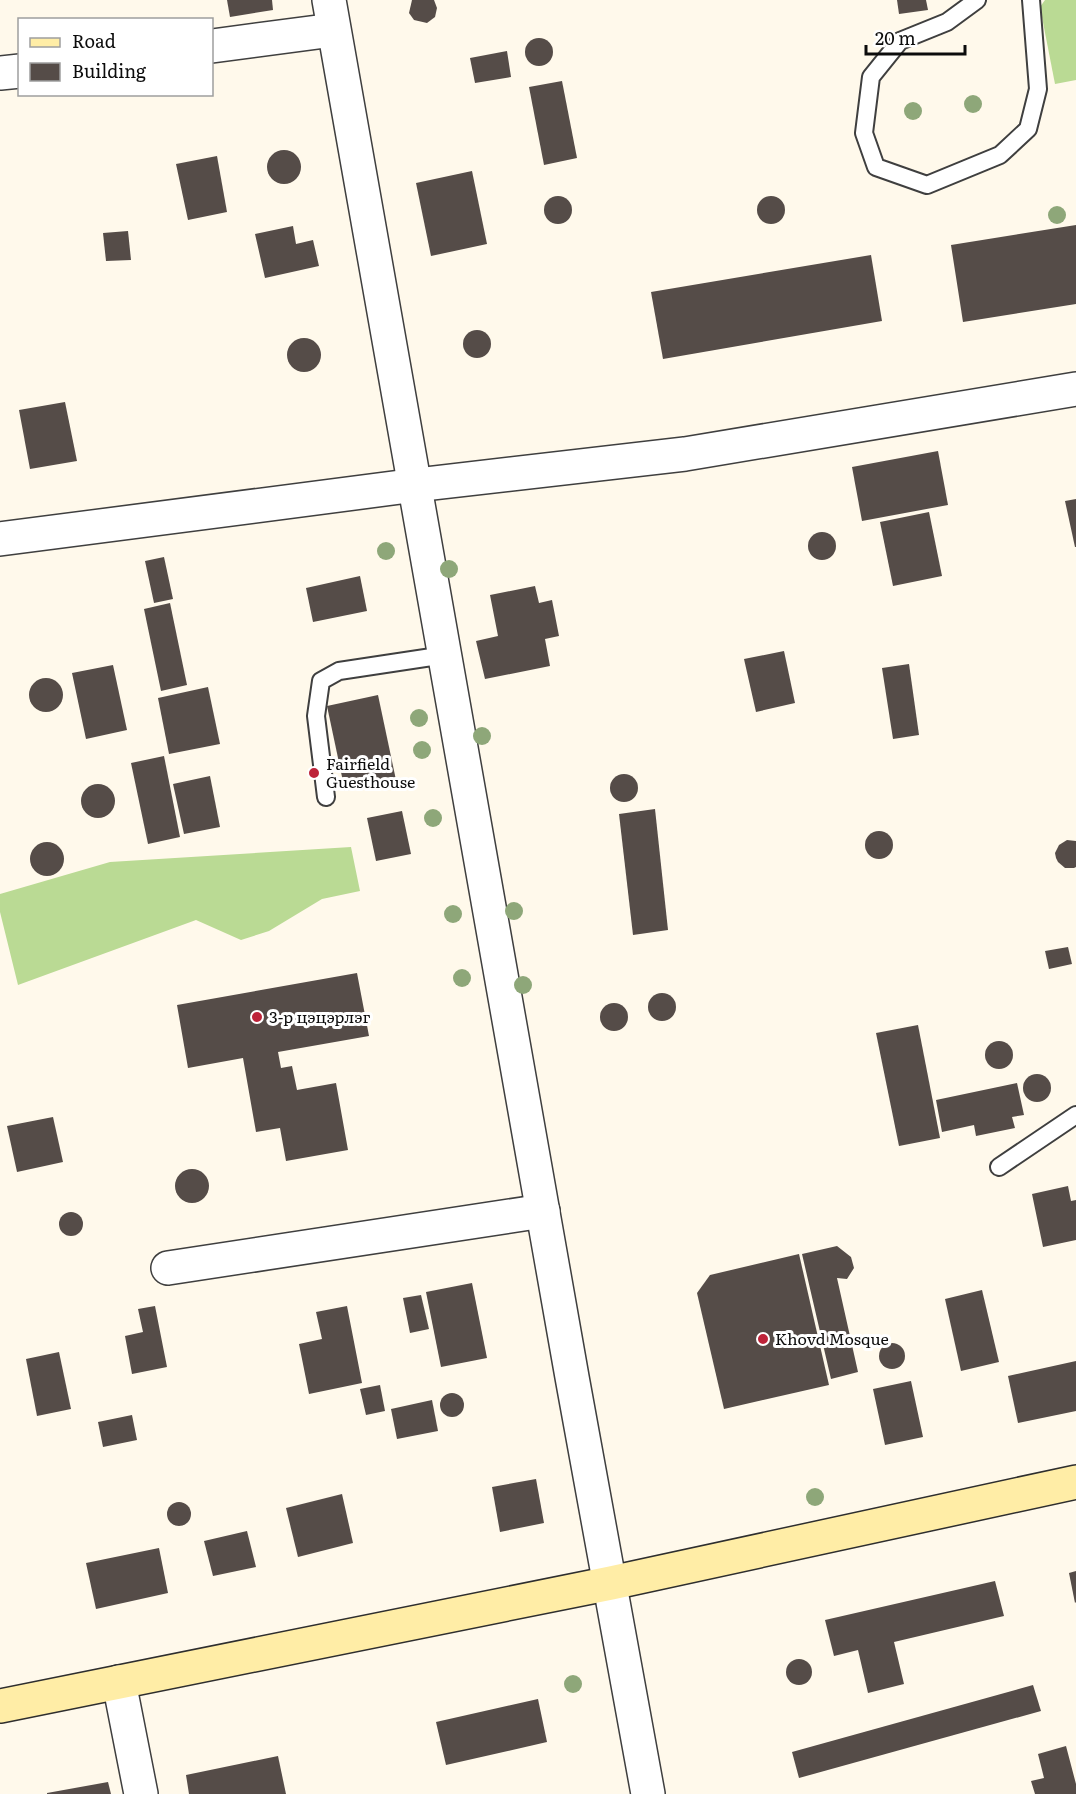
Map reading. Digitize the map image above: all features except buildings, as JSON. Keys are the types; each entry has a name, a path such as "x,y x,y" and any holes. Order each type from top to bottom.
{"main road":[{"path":"0,1706 611,1583 1076,1482"}],"street":[{"path":"213,46 331,15 648,1794"},
{"path":"0,73 18,71"},
{"path":"0,539 416,485 685,454 1076,388"},
{"path":"168,1268 543,1211"},
{"path":"119,1682 141,1794"}],"lane":[{"path":"977,0 947,22 900,41 871,77 864,133 876,166 927,186 1000,155 1028,129 1038,89 1031,0"},
{"path":"326,797 316,716 321,681 339,671 445,655"},
{"path":"999,1167 1076,1114"}],"green space":[{"path":"1045,0 1076,0 1076,80 1055,84 1040,7"},
{"path":"351,847 360,891 322,899 269,931 241,940 196,920 18,985 0,912 0,894 110,862"}],"place":[{"name":"Fairfield Guesthouse","path":"314,773"},
{"name":"3-р цэцэрлэг","path":"257,1017"},
{"name":"Khovd Mosque","path":"763,1339"}]}
